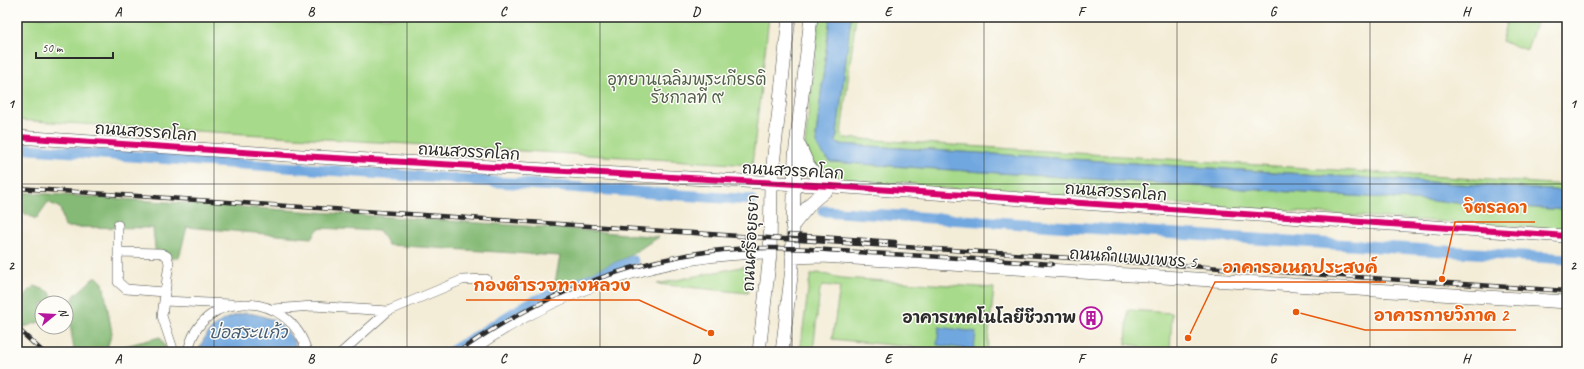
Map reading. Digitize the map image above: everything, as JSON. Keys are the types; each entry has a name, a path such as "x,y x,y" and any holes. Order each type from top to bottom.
{"street":[{"name":"ถนนศรีอยุธยา","path":"759,352 770,254 771,184 789,17"},
{"path":"782,352 792,257 793,184 811,17"},
{"name":"ถนนสวรรคโลก","path":"17,137 317,157 771,184 831,186 1567,236"},
{"path":"792,226 812,202 831,186 816,175 808,165 797,139"},
{"path":"118,225 117,276 122,286 126,289 164,296 238,304 256,304 281,314 294,326 302,338 307,352"},
{"path":"118,252 161,253 168,256 169,264 162,316 174,352"},
{"path":"470,352 537,310 630,275 700,259 738,254 770,254"},
{"name":"ถนนกำแพงเพชร 5","path":"792,257 822,256 1567,302"},
{"path":"342,352 388,311 462,280 486,279"},
{"path":"188,352 195,332 207,319 222,309 238,304"},
{"path":"273,310 312,306 388,311"}],"green space":[{"name":"อุทยานเฉลิมพระเกียรติ รัชกาลที่ ๙","path":"17,17 769,17 752,165 17,120"},
{"path":"819,17 830,17 816,136 846,163 1567,210 1567,230 832,181 818,173 805,145"},
{"path":"851,17 856,17 841,134 845,138 1567,185 1567,191 838,144 836,142"},
{"path":"1508,17 1538,17 1527,50 1501,41"},
{"path":"17,192 570,229 658,237 628,257 554,288 560,256 388,245 380,231 319,228 312,238 187,227 179,258 156,258 153,228 65,227 60,208 48,202 36,219 17,210"},
{"path":"746,266 751,270 748,293 657,284"},
{"path":"818,273 841,278 994,288 987,352 959,352 832,339 840,287 824,285 820,289 813,352 800,352 809,283 811,275"},
{"path":"96,276 103,283 112,333 106,351 160,337 168,352 71,352 74,350 72,335 74,335 75,295"},
{"path":"35,286 50,292 51,295 34,295 34,324 24,327 17,321 17,316 20,305"},
{"path":"1128,310 1172,313 1170,352 1141,352 1139,346 1126,344"}],"water":[{"path":"830,17 851,17 836,142 838,144 1567,191 1567,210 830,162 818,148 816,136"},
{"name":"บ่อสระแก้ว","path":"246,313 264,317 279,324 290,335 298,352 198,352 206,336 216,325 229,318"},
{"path":"939,327 976,332 974,350 937,345"}],"waterway":[{"path":"17,148 751,200"},
{"path":"823,211 1567,259"},
{"path":"451,352 530,303 633,261"}],"railway":[{"path":"17,188 1567,291"},
{"path":"789,235 895,242"},
{"path":"458,352 517,316 579,286 644,264 712,251 751,248 791,248 1052,264"},
{"path":"17,328 43,352"}],"cycle path":[{"path":"17,137 317,157 831,186 1567,236"}],"place":[{"name":"จิตรลดา","path":"1442,279"},
{"name":"อาคารกายวิภาค 2","path":"1296,312"},
{"name":"อาคารเทคโนโลยีชีวภาพ","path":"1091,318"},
{"name":"กองตำรวจทางหลวง","path":"711,333"},
{"name":"อาคารอเนกประสงค์","path":"1188,338"}]}
